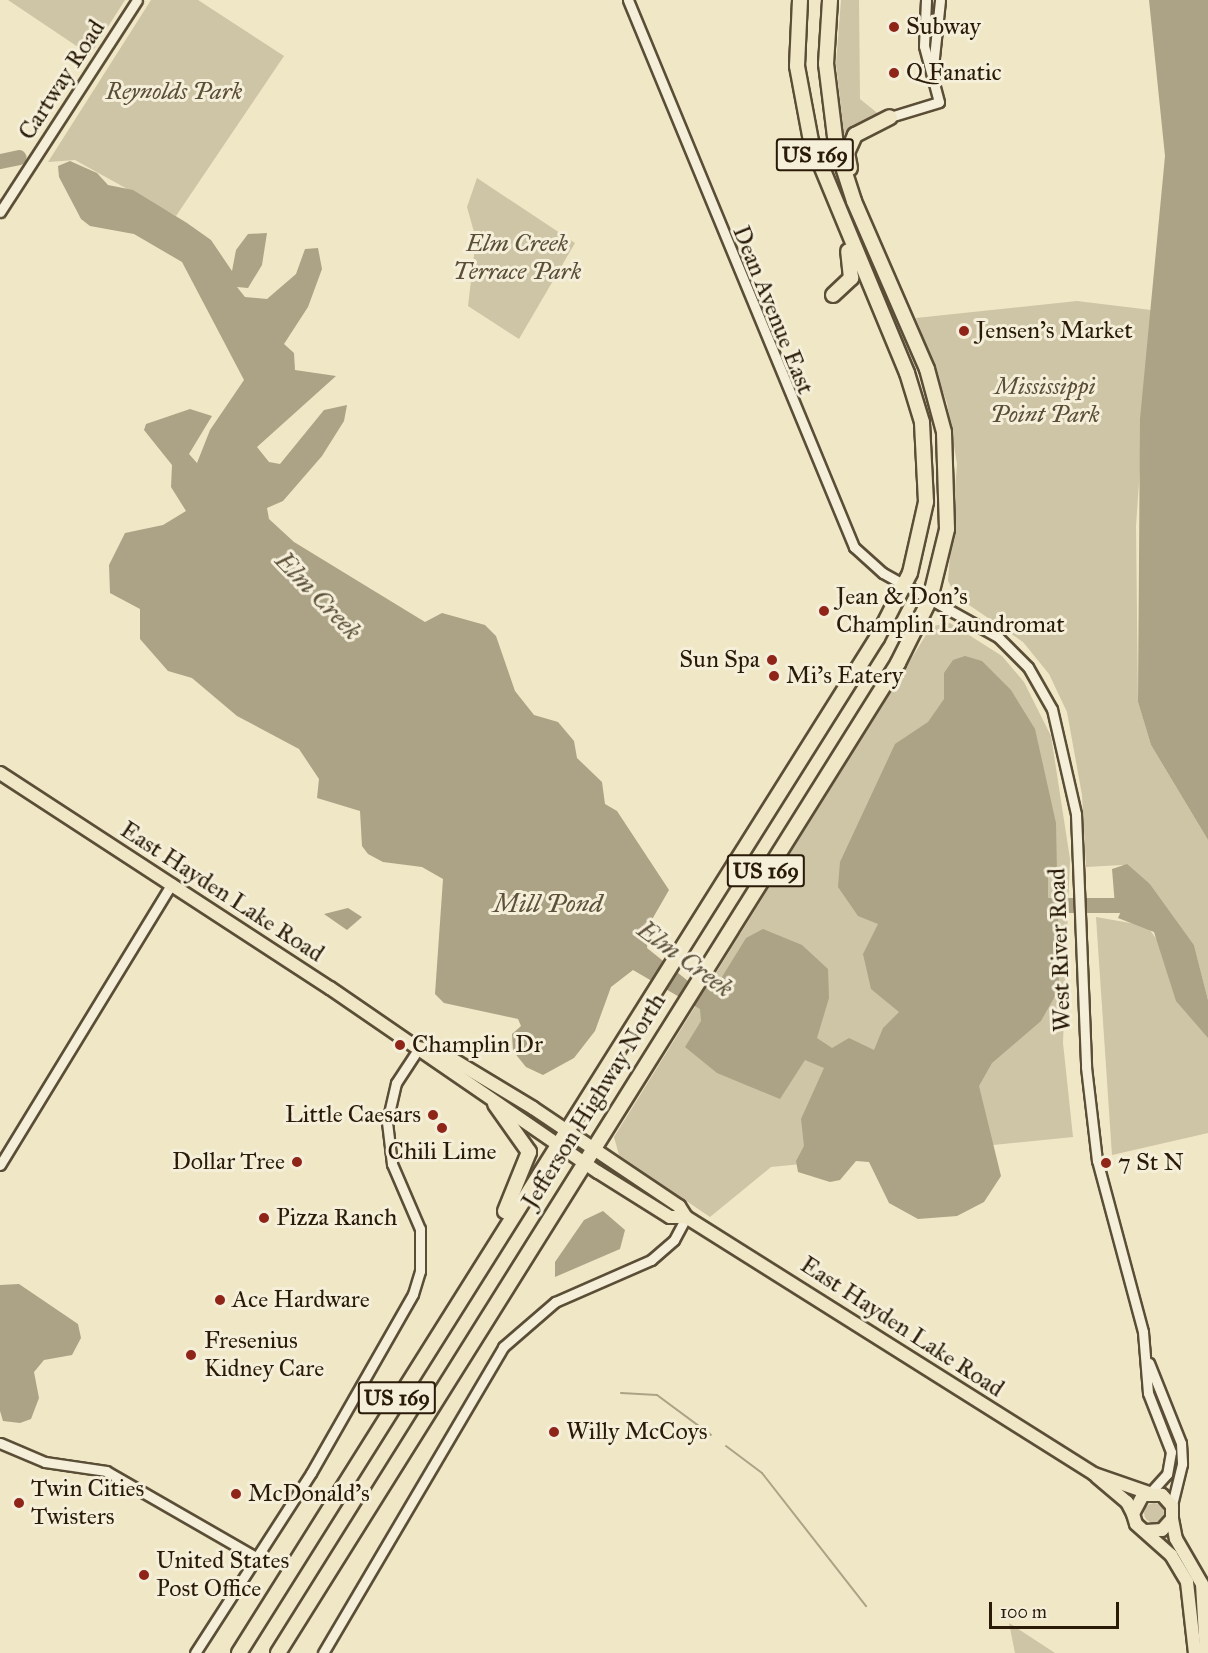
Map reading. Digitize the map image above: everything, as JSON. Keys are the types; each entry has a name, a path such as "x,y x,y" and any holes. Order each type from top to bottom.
{"highway":[{"name":"US 169","path":"800,0 799,83 817,162 907,373 922,422 926,502 905,585"},
{"name":"US 169","path":"830,0 826,64 832,124 844,173 878,255"},
{"path":"878,255 876,232 847,153 858,131 890,117"},
{"path":"817,162 820,187 852,262 849,284 833,295"},
{"name":"Jefferson Highway North","path":"278,1653 591,1148 898,663 930,599 939,569 949,494 944,432 927,369 878,255"},
{"name":"Jefferson Highway North","path":"239,1653 474,1273 658,987 905,585"},
{"path":"474,1273 528,1165 524,1140 495,1104"}],"main road":[{"name":"East Hayden Lake Road","path":"0,773 172,883 419,1048 495,1104 570,1153 670,1217 686,1217"},
{"name":"East Hayden Lake Road","path":"419,1048 442,1053 567,1131 680,1206 686,1217 1094,1474 1127,1502 1133,1514"},
{"name":"East Hayden Lake Road","path":"1094,1474 1149,1493"},
{"path":"1195,1653 1187,1582 1171,1555 1146,1531 1133,1514 1135,1503 1149,1493 1172,1506 1176,1539 1202,1584 1206,1653"},
{"path":"1146,1531 1162,1530 1172,1519"}],"street":[{"name":"Cartway Road","path":"0,212 137,0"},
{"name":"Dean Avenue East","path":"628,0 844,529 865,559 930,599"},
{"path":"890,117 939,102 924,46 926,0"},
{"path":"933,73 940,0"},
{"name":"West River Road","path":"930,599 998,637 1028,667 1046,694 1070,772 1079,870 1091,1119 1146,1355 1150,1400 1171,1452 1167,1474 1149,1493"},
{"path":"0,1165 172,883"},
{"path":"195,1653 254,1556 316,1464 413,1294 420,1271 420,1229 392,1164 387,1122 396,1083 419,1048"},
{"path":"323,1653 503,1347 555,1302 651,1260 674,1240 686,1217"},
{"name":"West River Road","path":"1146,1355 1181,1443 1182,1464 1171,1491 1172,1506"},
{"path":"0,1443 45,1462 106,1471 254,1556"}],"green space":[{"path":"8,0 125,0 90,55"},
{"name":"Reynolds Park","path":"151,0 198,0 284,56 176,216 75,160 48,162"},
{"path":"841,0 859,0 860,99 881,116 844,134 836,64"},
{"name":"Elm Creek Terrace Park","path":"477,178 575,243 519,339 468,306 476,239 467,207"},
{"name":"Mississippi Point Park","path":"1077,301 1151,310 1136,526 1138,702 1151,745 1208,840 1208,1000 1194,945 1150,884 1122,865 1086,867 1082,795 1067,712 1049,674 1023,642 956,596 948,581 957,464 947,403 916,318"},
{"path":"950,623 1002,656 1024,682 1051,736 1070,859 1063,1043 1073,1137 771,1167 710,1217 619,1155 614,1137 926,635 933,626"},
{"path":"1096,917 1147,926 1163,948 1208,1038 1208,1133 1112,1155"},
{"path":"1150,1503 1158,1503 1164,1509 1164,1517 1158,1523 1150,1523 1144,1517 1144,1509"},
{"path":"1009,1623 1055,1653 1015,1653"}],"water":[{"path":"1149,0 1208,0 1208,840 1151,745 1138,702 1140,419 1165,156"},
{"name":"Mill Pond","path":"70,161 97,173 108,185 133,190 187,223 211,240 232,271 236,250 248,234 267,233 262,265 248,288 237,287 245,297 267,299 296,274 305,249 318,248 322,269 308,307 284,344 294,353 295,370 336,376 257,447 269,462 280,464 324,410 347,405 344,421 322,456 283,501 267,508 269,519 294,542 425,622 442,613 485,625 496,636 515,691 534,715 558,722 574,741 577,758 602,782 605,804 617,811 669,890 650,923 647,948 688,981 714,990 746,938 763,929 802,945 828,969 829,998 817,1038 832,1048 849,1038 874,1050 883,1028 899,1012 871,989 863,954 878,924 858,916 838,887 840,862 895,744 928,722 944,699 944,673 953,660 965,656 982,661 1011,690 1035,729 1056,823 1057,873 1048,874 1048,907 1058,908 1059,989 1041,1021 992,1063 979,1086 1001,1176 984,1202 957,1216 918,1219 889,1203 869,1162 856,1161 840,1180 830,1182 798,1172 796,1161 804,1146 801,1119 824,1068 805,1060 780,1099 717,1073 685,1047 701,1021 700,1009 633,970 611,987 595,1031 574,1058 543,1075 526,1067 513,1051 512,1034 521,1026 518,1019 444,1003 435,994 443,879 422,867 383,862 368,854 362,846 360,811 317,798 319,779 299,749 237,716 192,678 168,671 140,639 140,609 110,593 109,565 125,533 163,525 186,511 171,487 172,465 144,430 146,424 190,409 212,416 189,454 197,463 210,430 244,380 182,262 134,234 90,226 81,219 59,177 58,166"},
{"path":"1127,864 1150,884 1194,945 1208,1000 1208,1038 1176,1001 1154,932 1118,918 1122,909 1115,906 1112,869"},
{"path":"348,908 362,917 347,930 324,914"},
{"path":"603,1211 625,1230 620,1249 555,1277 555,1262 584,1220"},
{"path":"19,1284 78,1324 81,1338 72,1355 44,1360 34,1372 39,1398 31,1419 20,1423 3,1421 0,1411 0,1285"}],"waterway":[{"name":"Elm Creek","path":"0,161 19,157"},
{"path":"1029,905 1133,905"},
{"path":"621,1393 657,1395 711,1435"},
{"path":"726,1446 762,1473 866,1606"}],"place":[{"name":"Subway","path":"894,27"},
{"name":"Q Fanatic","path":"894,73"},
{"name":"Jensen's Market","path":"964,331"},
{"name":"Jean & Don's Champlin Laundromat","path":"824,611"},
{"name":"Sun Spa","path":"772,660"},
{"name":"Mi's Eatery","path":"774,676"},
{"name":"Champlin Dr","path":"400,1045"},
{"name":"Little Caesars","path":"433,1115"},
{"name":"Chili Lime","path":"442,1128"},
{"name":"Dollar Tree","path":"297,1162"},
{"name":"7 St N","path":"1106,1163"},
{"name":"Pizza Ranch","path":"264,1218"},
{"name":"Ace Hardware","path":"220,1300"},
{"name":"Fresenius Kidney Care","path":"191,1355"},
{"name":"Willy McCoys","path":"554,1432"},
{"name":"McDonald's","path":"236,1494"},
{"name":"Twin Cities Twisters","path":"19,1503"},
{"name":"United States Post Office","path":"144,1575"}]}
